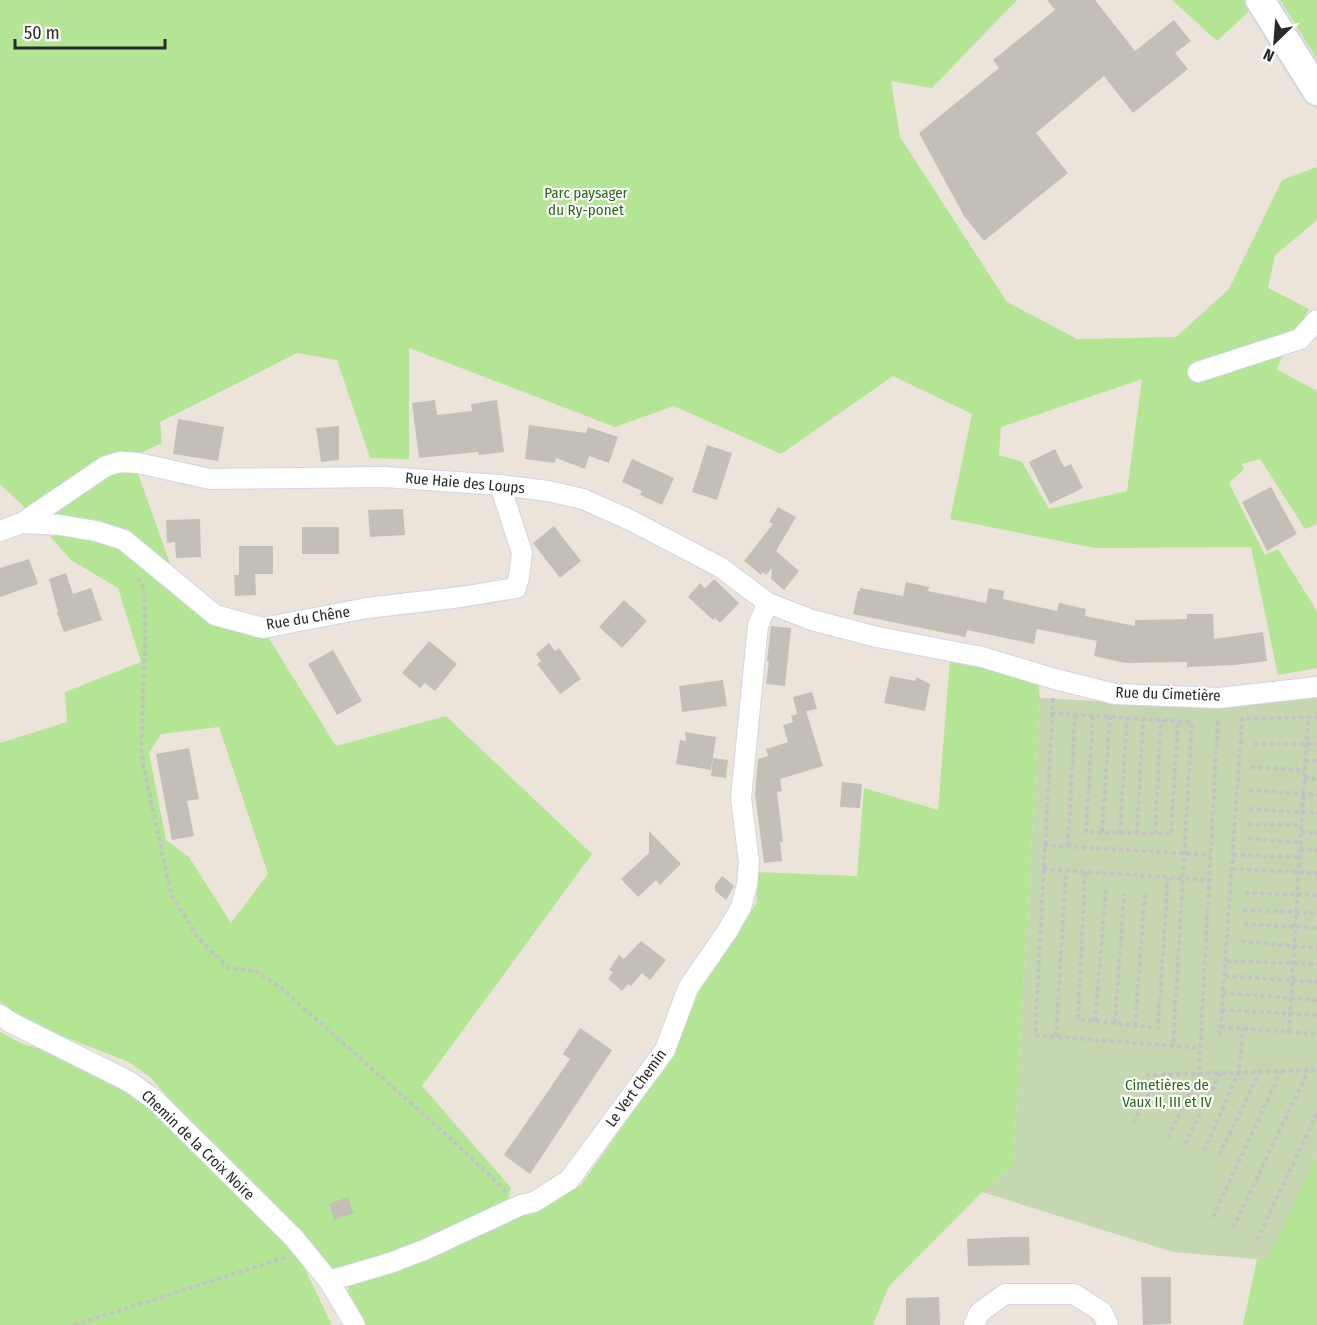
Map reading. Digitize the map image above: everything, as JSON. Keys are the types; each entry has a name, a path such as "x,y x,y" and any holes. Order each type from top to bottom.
{"main road":[{"path":"1260,0 1317,91"}],"street":[{"path":"1198,372 1300,339 1317,320"},
{"name":"Rue Haie des Loups","path":"0,531 22,523 106,466 120,462 138,462 210,480 384,477 500,485 548,491 583,499 632,521 720,567 768,603 812,620 877,637 916,644"},
{"name":"Rue du Chêne","path":"22,523 60,525 96,531 124,540 214,615 263,627 367,608 516,588 522,553 500,485"},
{"name":"Le Vert Chemin","path":"329,1281 390,1263 424,1250 520,1205 534,1202 569,1180 665,1050 688,988 728,930 741,907 747,885 749,862 741,798 758,625 768,603"},
{"name":"Rue du Cimetière","path":"916,644 982,657 1055,680 1115,694 1219,698 1317,687"},
{"name":"Chemin de la Croix Noire","path":"0,1015 130,1082 156,1101 294,1238 329,1281 355,1325"},
{"path":"974,1325 979,1313 1005,1294 1074,1294 1102,1312 1108,1325"}],"path":[{"path":"144,586 145,644 141,754 171,894 199,939 229,968 256,971 281,988 449,1137 520,1205"},
{"path":"1055,680 1051,713 1035,1035 1200,1048"},
{"path":"1168,1138 1199,1073 1219,698"},
{"path":"1051,713 1192,722 1173,1046"},
{"path":"1068,846 1075,715"},
{"path":"1093,716 1086,832 1171,834 1178,721"},
{"path":"1102,832 1110,717"},
{"path":"1221,1036 1242,719 1317,717"},
{"path":"1120,833 1127,718"},
{"path":"1289,1032 1308,718"},
{"path":"1137,834 1143,719"},
{"path":"1155,834 1161,720"},
{"path":"1254,744 1317,744"},
{"path":"1305,760 1317,761"},
{"path":"1251,767 1304,770"},
{"path":"1304,778 1317,779"},
{"path":"1249,790 1317,795"},
{"path":"1249,809 1317,813"},
{"path":"1248,824 1301,825"},
{"path":"1301,832 1317,833"},
{"path":"1248,838 1300,843"},
{"path":"1044,845 1210,855"},
{"path":"1300,849 1317,850"},
{"path":"1233,855 1299,857"},
{"path":"1043,869 1209,880"},
{"path":"1232,869 1317,873"},
{"path":"1056,1037 1066,871"},
{"path":"1085,872 1078,1019 1158,1028 1168,878"},
{"path":"1095,1021 1106,889"},
{"path":"1135,1026 1145,893"},
{"path":"1245,893 1317,895"},
{"path":"1115,1023 1124,894"},
{"path":"1244,910 1317,913"},
{"path":"1244,924 1317,928"},
{"path":"1242,941 1317,948"},
{"path":"1226,961 1317,964"},
{"path":"1225,976 1317,982"},
{"path":"1223,993 1317,1000"},
{"path":"1222,1010 1317,1014"},
{"path":"1221,1027 1317,1034"},
{"path":"1203,1151 1239,1072 1243,1029"},
{"path":"1146,1075 1317,1070"},
{"path":"1213,1217 1281,1071"},
{"path":"1233,1228 1308,1071"},
{"path":"1219,1155 1260,1072"},
{"path":"1185,1144 1220,1073"},
{"path":"1134,1123 1157,1075"},
{"path":"1257,1240 1317,1113"},
{"path":"74,1325 304,1251"}],"green space":[{"name":"Parc paysager du Ry-ponet","path":"0,0 1017,0 932,88 891,81 900,137 1007,302 1077,339 1176,337 1229,289 1282,180 1317,167 1317,220 1275,255 1268,288 1309,309 1276,369 1317,391 1317,524 1305,529 1260,459 1242,464 1244,469 1229,483 1265,555 1278,549 1317,611 1317,668 1278,675 1251,547 1095,548 950,519 972,414 893,376 781,454 674,406 615,427 409,348 409,459 370,458 337,360 297,353 160,422 162,443 132,457 172,569 216,616 266,634 336,746 446,716 592,854 422,1086 511,1188 508,1199 399,1253 332,1270 269,1202 206,1140 150,1077 129,1062 39,1027 20,1017 0,1002 0,743 67,722 65,692 141,662 118,588 71,560 0,484","holes":["1142,379 1127,491 1049,509 1022,462 999,455 1001,427","219,727 268,874 231,923 189,857 166,840 149,753 161,734"]},
{"path":"1172,0 1255,0 1257,4 1217,41"},
{"path":"1280,0 1317,0 1317,59"},
{"path":"950,659 1038,677 1040,698 1013,1166 982,1192 889,1286 873,1325 361,1325 347,1299 349,1285 444,1251 581,1185 673,1055 700,989 757,902 755,872 857,876 864,788 938,810"},
{"name":"Cimetières de Vaux II, III et IV","path":"1040,698 1219,708 1317,698 1317,1156 1268,1260 1173,1252 982,1192 1013,1166"},
{"path":"0,1032 23,1044 84,1061 147,1101 186,1146 299,1257 332,1325 0,1325"},
{"path":"1317,1156 1317,1325 1243,1325 1257,1259 1268,1259"}],"building":[{"path":"1047,0 1095,0 1135,51 1174,20 1191,41 1175,53 1188,69 1133,113 1104,76 1036,133 1068,173 984,241 964,216 919,133 999,68 993,60 1055,10"},
{"path":"435,400 437,415 472,411 471,404 497,400 504,452 479,455 478,452 419,458 412,403"},
{"path":"178,419 224,427 218,461 173,454"},
{"path":"529,425 586,433 588,427 618,437 609,463 589,456 585,469 556,458 555,463 525,459"},
{"path":"339,426 339,460 321,462 316,428"},
{"path":"707,445 732,453 717,500 692,492"},
{"path":"1055,449 1064,467 1071,464 1083,488 1050,504 1029,462"},
{"path":"632,459 674,478 662,505 640,495 642,491 622,482"},
{"path":"1271,487 1297,534 1267,551 1242,502"},
{"path":"778,507 796,517 776,551 799,571 784,590 771,579 772,568 766,575 763,572 761,575 744,561 773,524 769,522"},
{"path":"403,509 405,535 370,537 368,510"},
{"path":"200,519 201,557 176,558 175,542 167,543 166,520"},
{"path":"554,526 581,561 560,578 533,543"},
{"path":"302,527 339,527 339,554 302,554"},
{"path":"239,546 273,546 273,574 255,574 256,595 235,596 234,575 239,575"},
{"path":"29,559 38,584 0,597 0,568"},
{"path":"66,573 73,594 91,588 102,620 64,632 49,579"},
{"path":"714,579 739,603 720,623 715,618 713,620 688,597 700,583 705,588"},
{"path":"906,582 929,587 928,591 986,603 989,588 1004,591 1003,599 1057,611 1059,603 1086,609 1085,616 1135,626 1135,620 1187,619 1187,614 1213,614 1214,639 1263,632 1267,661 1187,667 1187,662 1125,663 1094,656 1097,641 1037,629 1034,644 967,630 965,637 853,614 860,588 903,596"},
{"path":"624,600 647,621 622,648 599,627"},
{"path":"771,626 791,628 785,686 766,684"},
{"path":"429,641 457,664 435,691 425,683 420,688 402,673"},
{"path":"549,643 555,651 559,648 581,679 560,694 537,664 541,661 536,654"},
{"path":"333,650 362,701 337,715 308,664"},
{"path":"890,676 916,681 916,677 930,684 925,711 884,703"},
{"path":"723,680 727,706 682,712 679,686"},
{"path":"812,692 817,709 806,711 823,766 780,779 782,791 777,792 783,842 780,842 782,861 764,863 755,794 758,759 768,756 766,749 788,742 783,725 793,722 791,716 797,714 793,697"},
{"path":"685,732 716,737 711,770 676,764 680,740 686,741"},
{"path":"189,748 199,799 187,801 194,836 172,840 156,754"},
{"path":"713,758 728,760 726,778 711,776"},
{"path":"842,782 862,784 860,808 840,807"},
{"path":"649,831 681,864 660,885 656,880 638,897 621,879 649,853"},
{"path":"722,876 734,886 726,900 715,891 715,885"},
{"path":"641,941 666,960 650,980 642,973 631,986 628,984 622,991 608,979 613,972 609,970 619,955 624,959"},
{"path":"580,1028 612,1050 530,1174 504,1155 570,1059 563,1054"},
{"path":"348,1197 354,1213 334,1220 329,1204"},
{"path":"1029,1237 1030,1265 968,1266 967,1239"},
{"path":"1141,1277 1171,1277 1171,1324 1143,1325"},
{"path":"939,1297 940,1325 906,1325 906,1298"}]}
